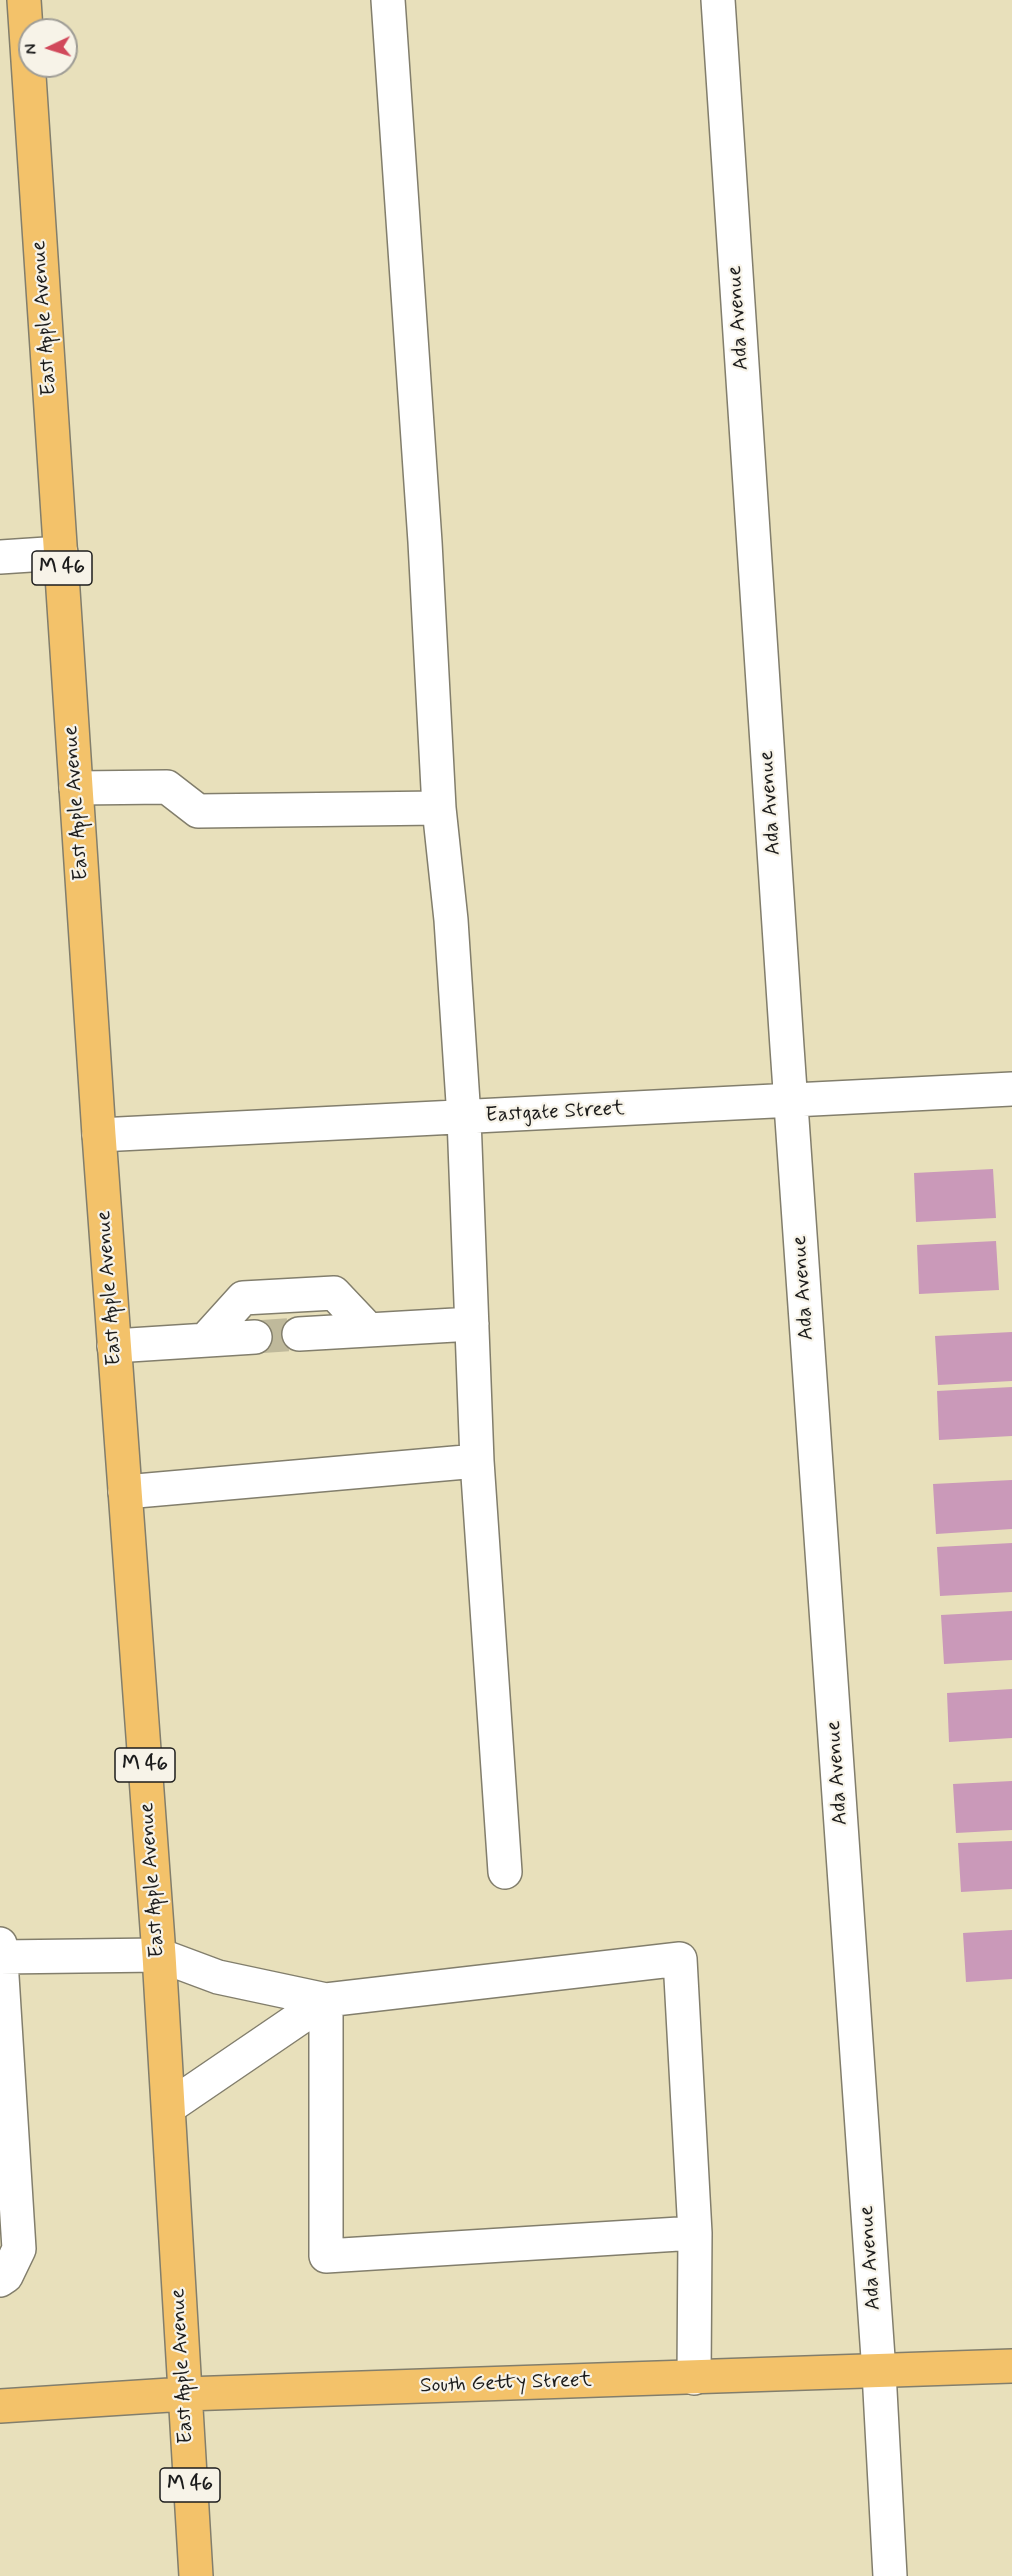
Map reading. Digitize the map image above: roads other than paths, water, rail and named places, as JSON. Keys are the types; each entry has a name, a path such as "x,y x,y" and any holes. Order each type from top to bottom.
{"main road":[{"name":"East Apple Avenue","path":"24,0 99,1135 159,1955 196,2576"},
{"name":"South Getty Street","path":"0,2406 185,2394 1012,2366"}],"street":[{"path":"388,0 426,542 439,808 451,920 464,1118 477,1461 505,1872"},
{"name":"Ada Avenue","path":"718,0 879,2372 890,2576"},
{"path":"0,557 61,553"},
{"path":"76,788 167,787 198,811 439,808"},
{"name":"Eastgate Street","path":"99,1135 1012,1089"},
{"path":"205,1340 243,1298 334,1293 369,1330"},
{"path":"299,1334 472,1324"},
{"path":"114,1346 255,1337"},
{"path":"125,1492 477,1461"},
{"path":"0,2280 6,2276 19,2249 0,1953 159,1955 218,1977 326,2000 680,1959 695,2233 694,2378"},
{"path":"169,2107 326,2000"},
{"path":"326,2000 326,2256 695,2233"}],"tunnel":[{"path":"255,1337 299,1334"}]}
